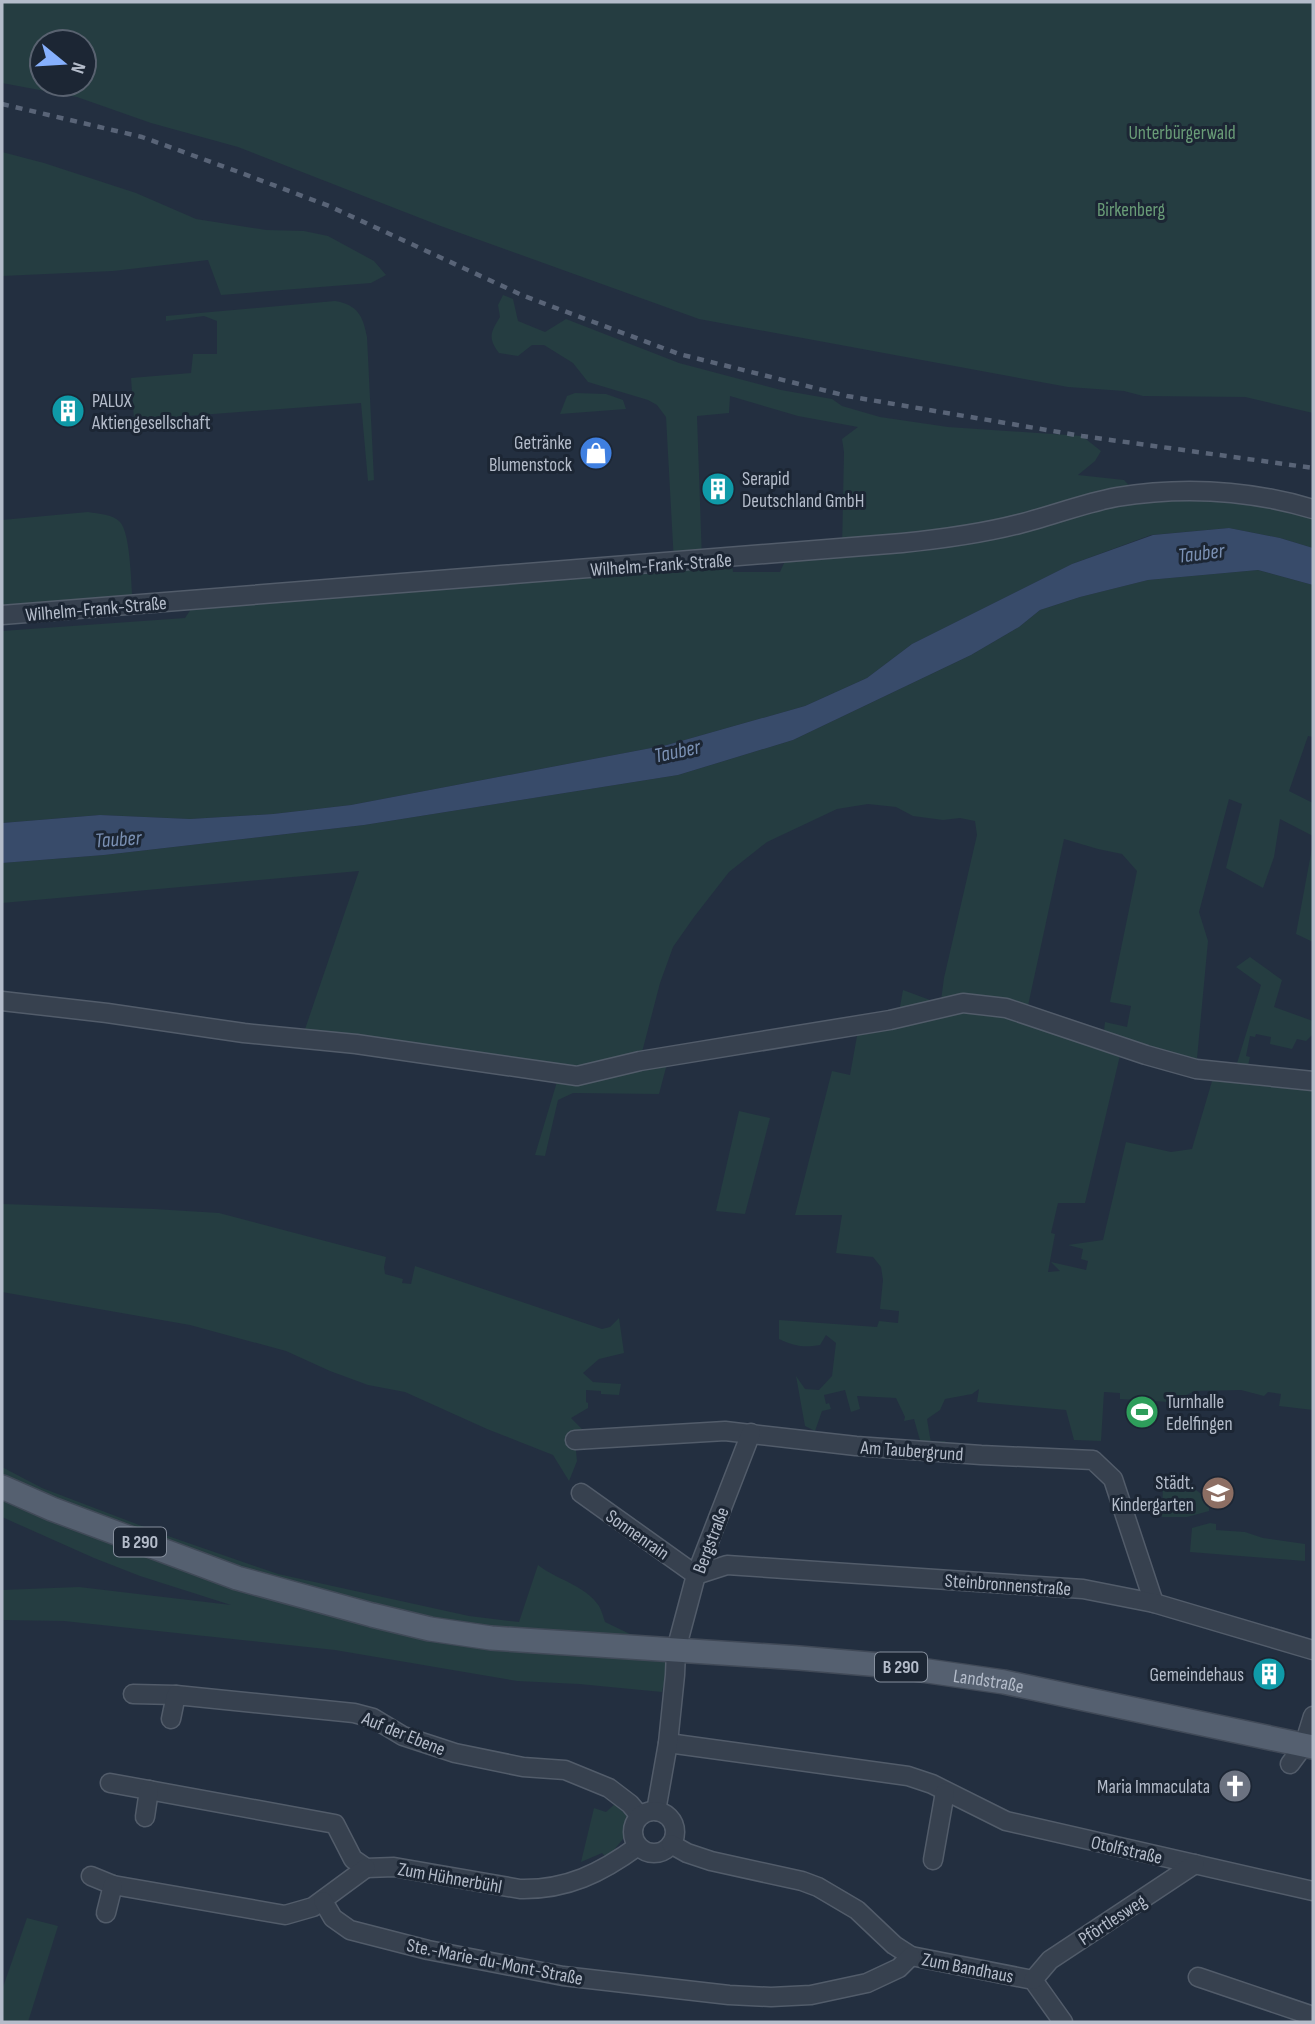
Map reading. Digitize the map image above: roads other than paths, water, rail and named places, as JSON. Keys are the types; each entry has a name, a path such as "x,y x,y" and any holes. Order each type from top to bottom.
{"main road":[{"name":"Landstraße","path":"2,1487 52,1509 237,1578 430,1629 491,1637 799,1657 893,1666 1004,1682 1308,1746"}],"street":[{"name":"Wilhelm-Frank-Straße","path":"2,615 937,540 1018,524 1116,497 1163,492 1239,492 1313,509"},
{"path":"2,1001 244,1033 393,1048 577,1076 640,1061 890,1020 963,1003 1006,1008 1196,1069 1313,1081"},
{"name":"Am Taubergrund","path":"575,1440 725,1430 856,1446 1093,1460 1113,1479 1154,1603"},
{"name":"Bergstraße","path":"676,1650 696,1575 751,1433"},
{"name":"Sonnenrain","path":"581,1493 696,1575"},
{"name":"Steinbronnenstraße","path":"696,1575 727,1565 1083,1589 1154,1603 1313,1650"},
{"path":"648,1814 668,1743 676,1650"},
{"name":"Auf der Ebene","path":"133,1694 176,1695 354,1713 373,1718 403,1736 455,1753 523,1767 565,1770 596,1781 648,1814"},
{"path":"171,1719 176,1695"},
{"path":"1290,1764 1308,1746 1313,1716"},
{"name":"Otolfstraße","path":"668,1743 908,1776 932,1784 1006,1821 1313,1891"},
{"path":"91,1876 113,1885 285,1915 313,1907 366,1868 353,1858 335,1824 110,1783"},
{"path":"145,1817 149,1790"},
{"path":"933,1860 945,1792"},
{"path":"663,1813 673,1823 674,1837 671,1844 655,1853 638,1846 633,1836 637,1820 648,1814 663,1813"},
{"name":"Zum Bandhaus","path":"671,1844 711,1861 818,1887 857,1910 894,1945 911,1956 1033,1980 1063,2022"},
{"name":"Zum Hühnerbühl","path":"366,1868 394,1867 520,1889 539,1889 576,1882 596,1873 638,1846"},
{"name":"Pförtlesweg","path":"1033,1980 1050,1960 1195,1864"},
{"path":"106,1913 113,1885"},
{"name":"Ste.-Marie-du-Mont-Straße","path":"323,1901 333,1918 350,1930 428,1950 563,1976 729,1995 771,1997 822,1993 867,1983 900,1968 911,1956"},
{"path":"1198,1977 1313,2016"}],"water":[{"name":"Tauber","path":"1229,528 1313,548 1313,585 1258,570 1148,580 1080,597 1040,610 1019,627 971,655 793,740 678,775 364,825 104,855 2,863 2,823 100,815 190,819 273,814 351,805 667,745 805,706 867,678 912,644 1072,564 1153,535"}],"railway":[{"path":"2,104 142,137 236,171 329,206 524,296 679,354 847,396 1082,436 1313,468"}],"place":[{"name":"PALUX Aktiengesellschaft","path":"68,411"},
{"name":"Getränke Blumenstock","path":"596,453"},
{"name":"Serapid Deutschland GmbH","path":"718,489"},
{"name":"Turnhalle Edelfingen","path":"1142,1412"},
{"name":"Städt. Kindergarten","path":"1218,1493"},
{"name":"Gemeindehaus","path":"1269,1674"},
{"name":"Maria Immaculata","path":"1235,1786"}],"park label":[{"name":"Unterbürgerwald","path":"1182,132"},
{"name":"Birkenberg","path":"1131,209"}]}
